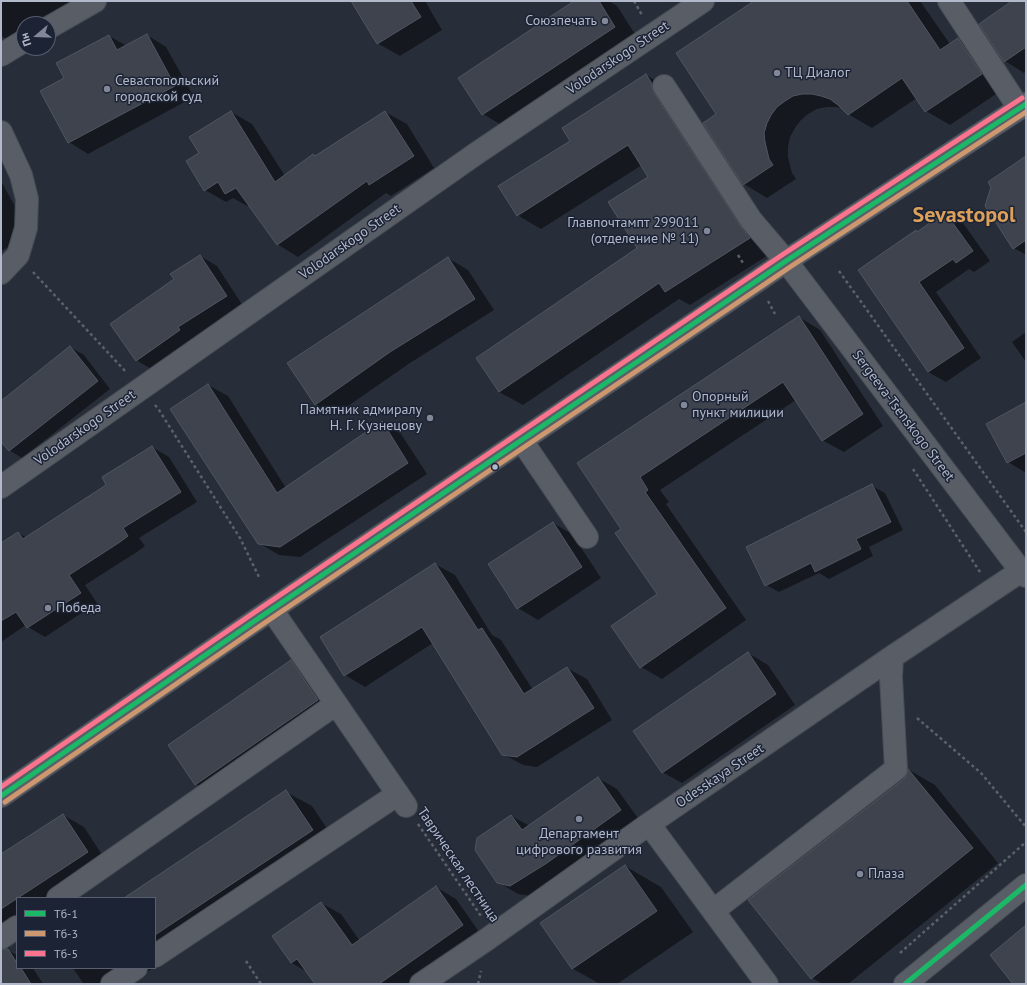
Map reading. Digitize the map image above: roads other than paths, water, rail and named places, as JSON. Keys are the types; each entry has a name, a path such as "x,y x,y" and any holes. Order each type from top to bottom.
{"main road":[{"path":"1,796 786,261 1023,106"}],"street":[{"path":"56,23 95,1"},
{"name":"Volodarskogo Street","path":"1,487 471,157 703,1"},
{"path":"949,1 1023,106"},
{"path":"1,55 16,46"},
{"name":"Sergeeva-Tsenskogo Street","path":"664,86 751,220 786,261 1023,573"},
{"path":"1,132 21,175 26,199 26,228 18,255 1,273"},
{"path":"522,441 587,537"},
{"name":"Odesskaya Street","path":"421,984 490,938 649,824 892,658 1023,573"},
{"path":"156,955 402,800 272,610"},
{"path":"713,911 896,769 891,677 892,658"},
{"path":"59,897 336,704"},
{"path":"649,824 767,984"},
{"path":"905,984 1026,885"},
{"path":"1,938 16,928"},
{"path":"112,984 134,969"}],"place":[{"name":"Союзпечать","path":"605,21"},
{"name":"ТЦ Диалог","path":"777,73"},
{"name":"Севастопольский городской суд","path":"107,89"},
{"name":"Главпочтампт 299011 (отделение № 11)","path":"707,231"},
{"name":"Опорный пункт милиции","path":"684,405"},
{"name":"Памятник адмиралу Н. Г. Кузнецову","path":"430,418"},
{"name":"Победа","path":"48,608"},
{"name":"Департамент цифрового развития","path":"579,819"},
{"name":"Плаза","path":"860,874"}],"district":[{"name":"Sevastopol","path":"964,216"}]}
